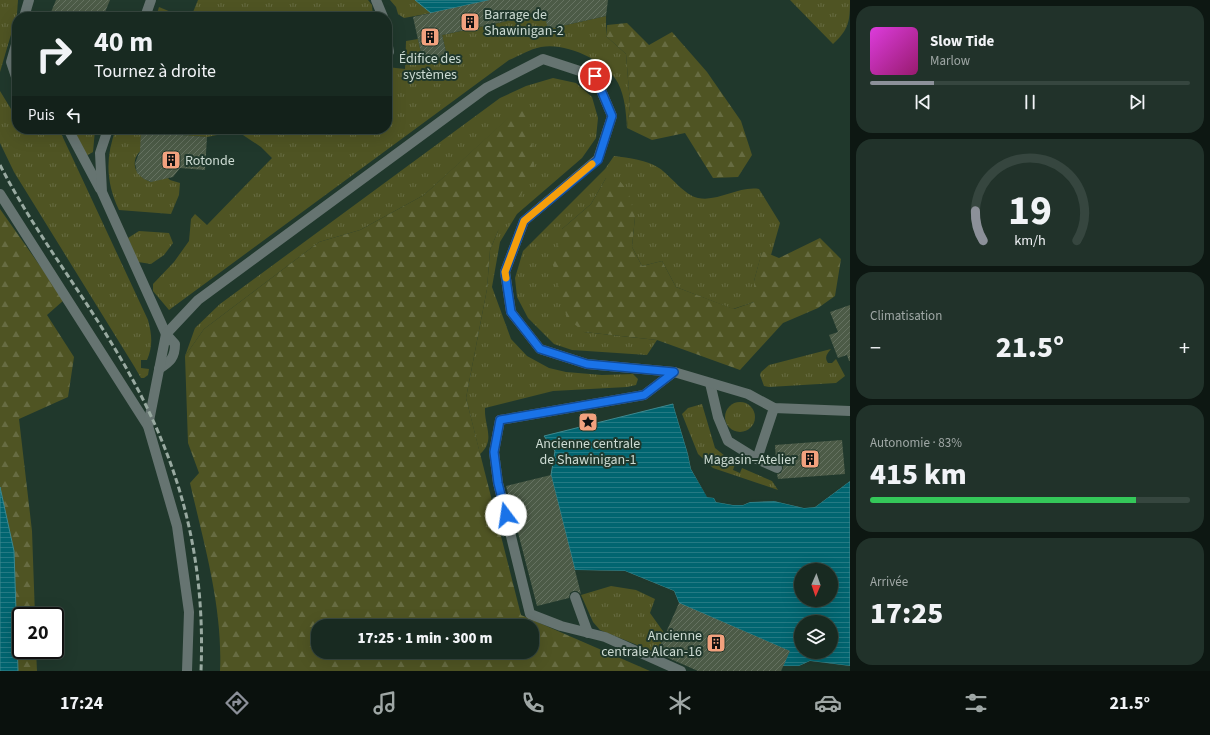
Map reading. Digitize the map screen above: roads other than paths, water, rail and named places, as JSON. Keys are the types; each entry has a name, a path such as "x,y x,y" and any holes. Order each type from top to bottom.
{"street":[{"path":"25,12 28,0"},
{"path":"147,12 151,0"},
{"path":"376,0 381,12"},
{"path":"148,426 166,334 198,300 486,88 542,59 595,76 612,116 598,160 524,221 505,272 511,312 540,349 587,364 674,372 748,394 774,408 850,412"},
{"path":"71,134 102,192 166,334"},
{"path":"102,192 100,153 106,134"},
{"path":"1,196 148,426 177,526 189,612 187,671"},
{"path":"674,372 644,395 500,420 494,452 497,475 517,543 530,614 561,626 605,637 681,671"},
{"path":"710,383 718,417 728,441 757,459 777,468"},
{"path":"757,459 774,408"},
{"path":"575,596 588,633"}],"water":[{"path":"415,0 490,0 431,13"},
{"path":"673,404 691,469 707,496 714,498 716,502 743,505 750,502 774,501 804,508 815,507 850,481 850,666 810,661 799,666 783,666 789,651 679,603 674,591 625,571 575,570 551,475 555,451 544,436"},
{"path":"0,487 14,551 16,607 12,607 12,659 18,659 18,671 0,671"}],"railway":[{"path":"0,165 40,234 112,344 154,422 170,461 182,500 192,541 198,583 201,626 201,671"}],"place":[{"name":"Barrage de Shawinigan-2","path":"470,22"},
{"name":"Édifice des systèmes","path":"430,37"},
{"name":"Rotonde","path":"171,160"},
{"name":"Ancienne centrale de Shawinigan-1","path":"588,422"},
{"name":"Magasin–Atelier","path":"810,459"},
{"name":"Ancienne centrale Alcan-16","path":"716,643"}]}
